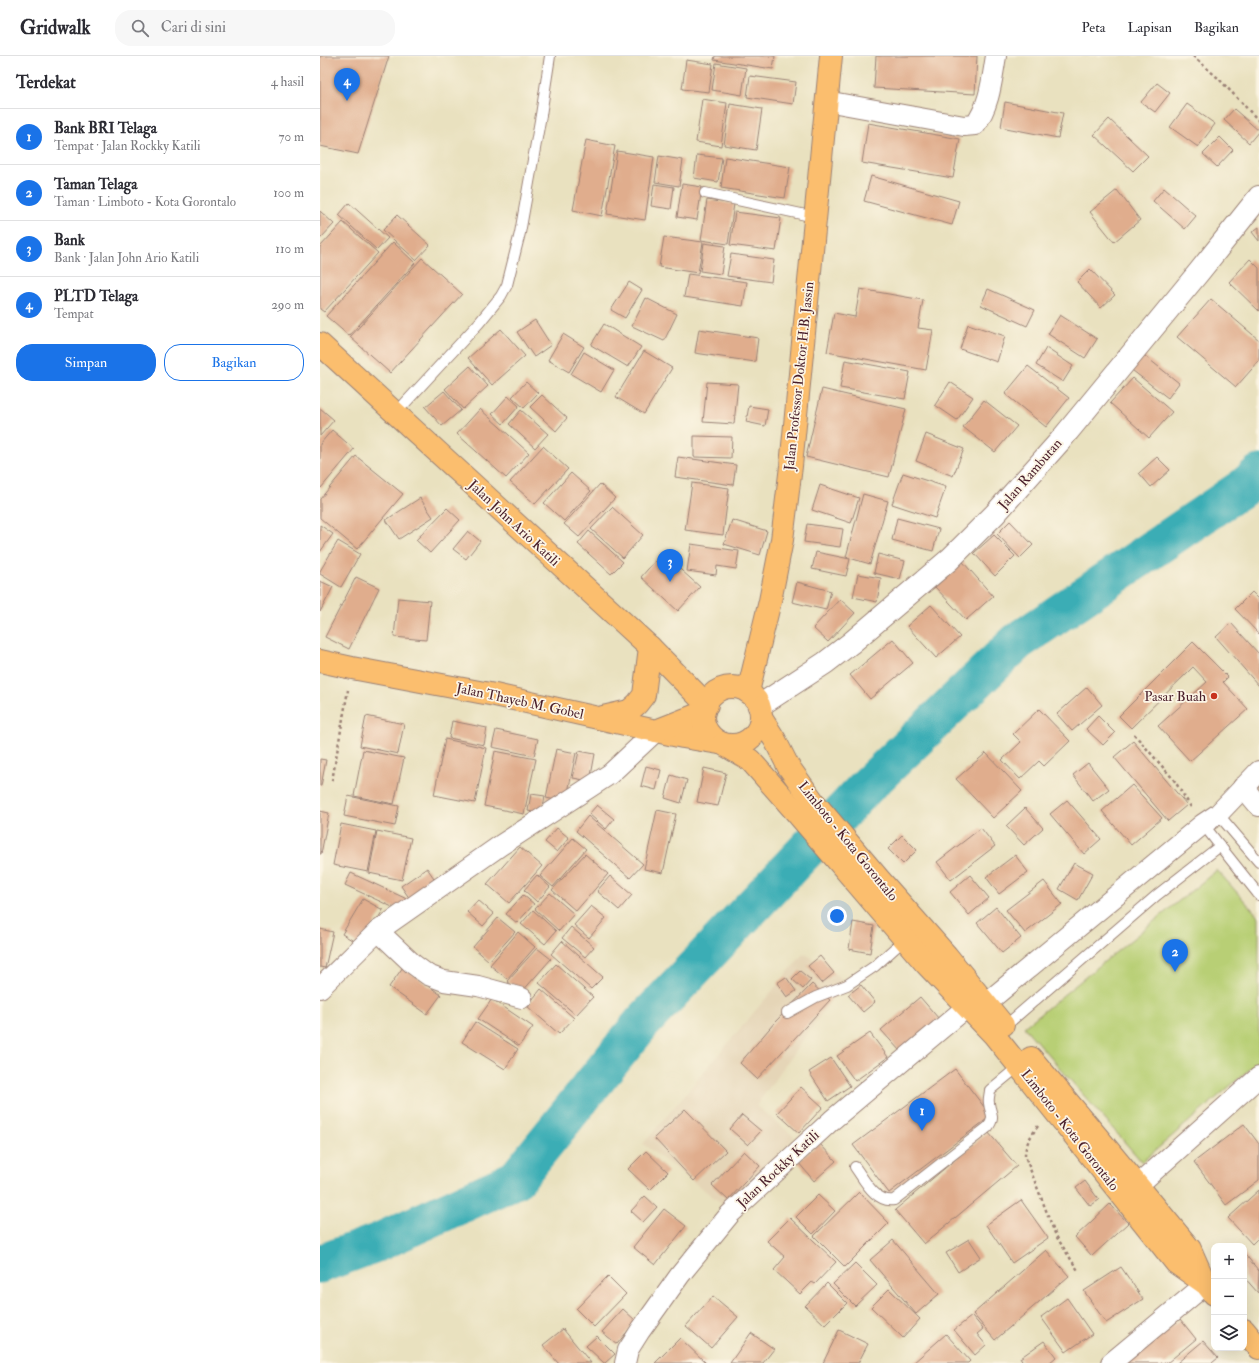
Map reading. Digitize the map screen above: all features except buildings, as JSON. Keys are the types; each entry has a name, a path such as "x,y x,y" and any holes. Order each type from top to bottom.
{"main road":[{"name":"Jalan Professor Doktor H.B. Jassin","path":"756,705 770,601 782,540 831,56"},
{"name":"Jalan John Ario Katili","path":"320,344 650,647 705,708"},
{"path":"600,717 629,711 644,695 650,647"},
{"name":"Jalan Thayeb M. Gobel","path":"320,661 495,695 600,717 656,731 721,743"},
{"path":"721,743 732,745 742,744 750,739 756,732 756,705 735,687 721,689 713,695 705,708 703,720 706,730 711,737 721,743 750,760 804,806"},
{"name":"Limboto - Kota Gorontalo","path":"756,705 788,766 804,806 854,865 947,956 994,1035 1176,1263 1210,1289"},
{"path":"656,731 705,708"},
{"name":"Limboto - Kota Gorontalo","path":"854,865 905,939 926,964 976,1006"},
{"path":"976,1006 1004,1027 1138,1186 1190,1249 1210,1289"},
{"path":"1247,1334 1259,1348"}],"street":[{"path":"826,101 964,126 975,125 980,119 989,96 996,56"},
{"name":"Jalan Rambutan","path":"756,705 825,663 851,643 950,559 995,514 1060,440 1259,197"},
{"path":"320,988 378,931 501,845 610,774 656,731"},
{"name":"Jalan Rockky Katili","path":"625,1363 628,1350 640,1331 680,1275 730,1214 832,1120 1208,821 1259,771"},
{"path":"1243,787 1259,806"},
{"path":"378,931 413,964 428,975 444,981 478,986 522,998"},
{"path":"1138,1186 1259,1077"},
{"path":"1111,1363 1210,1289"}],"lane":[{"path":"396,414 479,323 501,296 507,285 521,225 550,56"},
{"path":"705,193 815,217"},
{"path":"1208,821 1220,846 1259,895"},
{"path":"1208,821 1259,862"},
{"path":"1004,1027 1157,895 1220,846"},
{"path":"787,1013 816,997 847,985 875,966 905,939"},
{"path":"855,1166 875,1194 884,1200 894,1200 988,1127 992,1121 989,1104 990,1090 1019,1066"}],"path":[{"path":"1193,56 1218,78 1259,121"},
{"path":"332,780 352,668"},
{"path":"1134,734 1208,821"},
{"path":"1051,1107 1027,1142 1025,1156 1056,1236 1079,1272"}],"shaded area":[{"path":"804,953 845,981 756,1106 795,1137 728,1208 643,1144"}],"green space":[{"path":"1217,870 1259,917 1259,1061 1142,1162 1024,1027"}],"waterway":[{"path":"320,1264 379,1242 516,1179 641,1024 865,788 1017,642 1244,487 1259,474"}],"place":[{"name":"PLTD Telaga","path":"347,101"},
{"name":"Bank","path":"670,582"},
{"name":"Pasar Buah","path":"1214,696"},
{"name":"Taman Telaga","path":"1175,972"},
{"name":"Bank BRI Telaga","path":"922,1131"}]}
